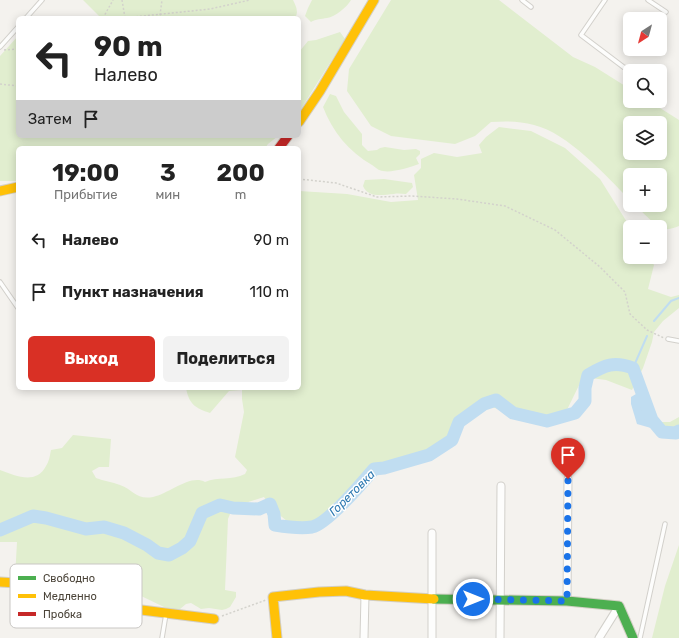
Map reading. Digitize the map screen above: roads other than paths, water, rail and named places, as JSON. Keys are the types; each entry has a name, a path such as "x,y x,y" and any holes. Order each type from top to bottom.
{"street":[{"path":"301,119 320,91 374,0"},
{"path":"0,191 16,187"},
{"path":"567,601 568,479"},
{"path":"500,638 501,486"},
{"path":"432,533 432,638"},
{"path":"0,582 10,583"},
{"path":"277,638 273,597 319,592 346,591 365,595 432,599 567,601 619,606"},
{"path":"364,638 365,595"},
{"path":"599,638 619,606"},
{"path":"619,606 633,638"},
{"path":"142,611 214,619"}],"lane":[{"path":"28,16 42,0"},
{"path":"522,0 531,7"},
{"path":"605,0 581,35 623,67"},
{"path":"648,0 666,12"},
{"path":"0,48 16,29"},
{"path":"0,282 16,305"},
{"path":"668,339 679,341"},
{"path":"640,638 665,524"},
{"path":"162,638 166,614"}],"water":[{"path":"636,394 647,397 655,414 657,422 651,428 637,424 631,404 631,397"}],"waterway":[{"path":"654,321 671,301 679,298"},
{"path":"633,368 647,336"},
{"name":"Горетовка","path":"0,530 33,516 86,529 104,527 124,533 147,545 158,553 169,555 182,548 190,541 202,513 220,505 233,508 259,509 270,504 274,514 275,525 298,528 312,527 319,524 335,511 374,469 384,468 429,455 452,440 459,422 484,404 496,400 513,413 547,421 575,413 585,401 585,388 588,375 610,365 620,365 633,368 652,420 662,432 676,433 679,431"}]}
